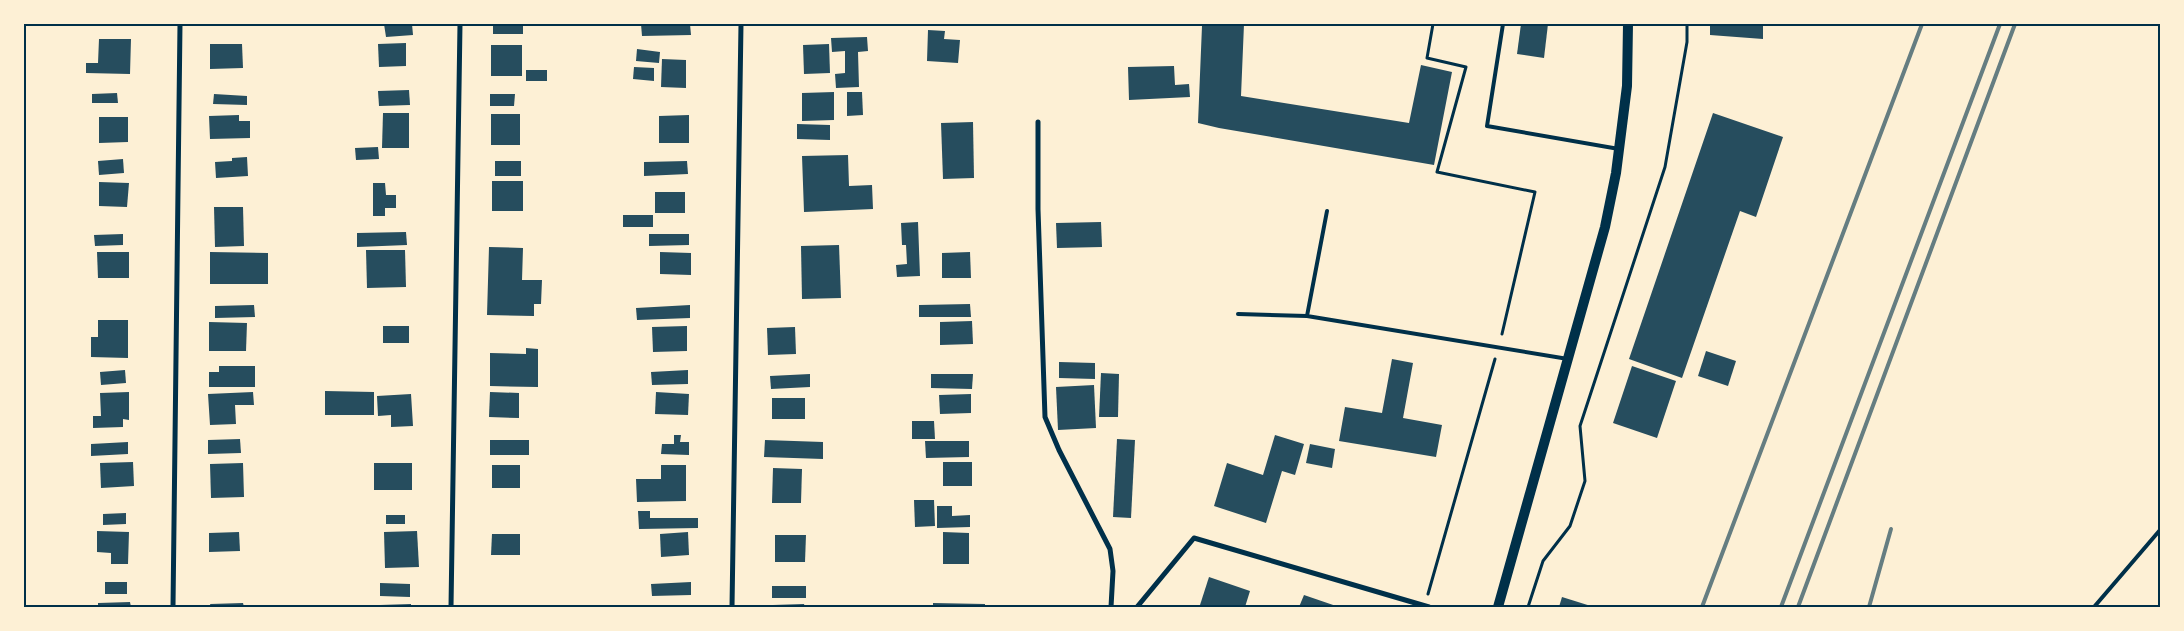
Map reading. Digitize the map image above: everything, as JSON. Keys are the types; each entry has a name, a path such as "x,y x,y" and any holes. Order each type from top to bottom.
{"main road":[{"path":"1498,607 1604,227 1619,149 1627,86 1628,24"}],"street":[{"path":"173,607 180,24"},
{"path":"450,607 460,24"},
{"path":"732,607 741,24"},
{"path":"1038,122 1038,209 1045,417 1110,549 1113,571 1112,607"},
{"path":"1137,607 1194,538 1427,607"}],"lane":[{"path":"1503,24 1487,126 1619,149"},
{"path":"1307,316 1326,212"},
{"path":"1238,314 1307,316 1568,359"},
{"path":"2094,607 2160,530"}],"path":[{"path":"1427,607 1498,347 1535,192 1437,172 1466,66 1427,58 1433,24"},
{"path":"1528,607 1543,561 1570,526 1585,481 1580,426 1664,167 1687,42 1687,24"}],"building":[{"path":"384,24 412,24 413,35 386,37"},
{"path":"493,24 523,24 523,34 493,34"},
{"path":"641,24 690,24 691,35 642,36"},
{"path":"1185,24 1244,24 1241,96 1409,123 1421,65 1452,72 1434,165 1198,123 1202,26 1185,26"},
{"path":"1521,24 1548,24 1544,58 1517,54"},
{"path":"1710,24 1763,24 1763,39 1710,35"},
{"path":"928,30 945,31 944,39 960,40 958,63 927,61"},
{"path":"867,37 868,51 858,52 859,87 836,88 835,74 845,73 845,51 832,52 831,38"},
{"path":"99,39 131,39 130,74 86,73 86,63 98,63"},
{"path":"406,43 406,66 379,67 378,44"},
{"path":"210,44 242,44 243,68 210,69"},
{"path":"829,44 830,73 804,74 803,45"},
{"path":"491,45 522,45 522,76 491,76"},
{"path":"637,49 660,52 659,63 636,61"},
{"path":"662,59 686,60 686,88 661,87"},
{"path":"1174,66 1175,85 1189,84 1190,97 1129,100 1128,67"},
{"path":"634,67 654,68 654,81 633,79"},
{"path":"526,70 547,70 547,81 526,81"},
{"path":"409,90 410,105 379,106 378,91"},
{"path":"834,92 834,120 802,121 802,93"},
{"path":"847,92 862,92 863,115 847,116"},
{"path":"117,93 118,103 92,103 92,94"},
{"path":"214,94 247,96 247,105 213,104"},
{"path":"490,94 515,94 514,106 490,106"},
{"path":"383,113 409,113 409,148 382,148"},
{"path":"1713,113 1783,137 1756,217 1740,211 1682,378 1629,359"},
{"path":"491,114 520,114 520,145 491,145"},
{"path":"239,115 239,121 250,121 250,138 210,139 209,116"},
{"path":"689,115 689,143 659,143 659,116"},
{"path":"99,117 128,117 128,142 99,143"},
{"path":"973,122 974,178 943,179 941,123"},
{"path":"797,124 830,125 830,140 797,139"},
{"path":"378,147 379,159 356,160 355,148"},
{"path":"848,155 849,186 872,185 873,209 804,212 802,156"},
{"path":"247,157 248,176 216,178 215,162 232,161 232,158"},
{"path":"123,159 124,173 99,175 98,161"},
{"path":"495,161 521,161 521,176 495,176"},
{"path":"687,161 688,174 644,176 644,162"},
{"path":"492,181 523,181 523,211 492,211"},
{"path":"99,182 129,183 127,207 99,206"},
{"path":"373,183 385,183 386,195 396,195 396,208 385,208 385,216 373,216"},
{"path":"655,192 685,192 685,213 655,213"},
{"path":"214,207 243,207 244,246 215,247"},
{"path":"623,215 653,215 653,227 623,227"},
{"path":"918,222 920,276 897,277 896,265 907,264 906,245 902,245 901,223"},
{"path":"1101,222 1102,247 1057,248 1056,223"},
{"path":"406,232 407,245 357,247 357,233"},
{"path":"123,234 123,245 95,246 94,235"},
{"path":"649,234 689,234 689,245 649,246"},
{"path":"839,245 841,298 802,299 801,246"},
{"path":"489,247 523,248 522,280 542,280 541,304 534,304 534,316 487,315"},
{"path":"366,250 405,250 406,287 367,288"},
{"path":"97,252 129,252 129,278 98,278"},
{"path":"210,252 268,253 268,284 210,284"},
{"path":"660,252 691,253 691,275 660,274"},
{"path":"970,252 971,278 942,278 942,253"},
{"path":"970,304 971,317 919,317 919,305"},
{"path":"254,305 255,317 215,318 215,306"},
{"path":"690,305 690,318 637,320 636,308"},
{"path":"98,320 128,320 128,358 91,357 91,337 98,337"},
{"path":"972,321 973,344 940,345 940,322"},
{"path":"209,322 247,323 246,351 209,351"},
{"path":"383,326 409,326 409,343 383,343"},
{"path":"687,326 687,351 653,352 652,327"},
{"path":"795,327 796,354 768,355 767,328"},
{"path":"526,348 538,349 538,387 490,386 490,353 526,354"},
{"path":"1706,351 1736,361 1728,386 1698,376"},
{"path":"1392,359 1413,363 1403,418 1442,425 1436,457 1339,441 1345,407 1382,413"},
{"path":"1059,362 1095,363 1095,379 1059,378"},
{"path":"219,366 255,366 255,387 209,387 209,372 219,372"},
{"path":"1632,366 1676,381 1657,438 1613,423"},
{"path":"125,370 126,383 101,385 100,372"},
{"path":"688,370 688,384 652,385 651,372"},
{"path":"1101,373 1119,374 1118,417 1099,417"},
{"path":"810,374 810,387 771,389 770,376"},
{"path":"931,374 973,374 972,389 931,388"},
{"path":"1094,385 1096,428 1058,430 1056,387"},
{"path":"325,391 374,392 374,415 325,415"},
{"path":"129,392 129,420 123,419 123,427 93,428 93,416 101,416 100,393"},
{"path":"253,392 254,405 235,405 236,424 210,425 208,394"},
{"path":"490,392 519,393 519,418 489,417"},
{"path":"656,392 689,394 688,415 655,414"},
{"path":"411,394 413,426 391,427 391,415 378,416 377,396"},
{"path":"971,394 971,413 940,414 939,395"},
{"path":"772,398 805,398 805,419 772,419"},
{"path":"912,421 934,421 935,439 912,439"},
{"path":"674,435 681,435 680,442 689,442 689,455 661,454 662,444 674,444"},
{"path":"1275,435 1304,444 1295,475 1282,471 1266,523 1214,506 1227,463 1263,475"},
{"path":"240,439 241,453 208,454 208,440"},
{"path":"1117,439 1135,440 1131,518 1113,517"},
{"path":"490,440 529,440 529,455 490,455"},
{"path":"765,440 823,442 823,459 764,457"},
{"path":"925,441 969,441 969,457 926,458"},
{"path":"128,442 128,454 91,456 91,444"},
{"path":"1310,444 1335,449 1332,468 1306,463"},
{"path":"133,462 134,486 101,488 100,463"},
{"path":"943,462 972,462 972,486 943,486"},
{"path":"243,463 244,497 211,498 210,464"},
{"path":"374,463 412,463 412,490 374,490"},
{"path":"492,465 520,465 520,488 492,488"},
{"path":"661,465 686,465 686,501 637,502 636,479 661,479"},
{"path":"773,468 802,469 801,503 772,503"},
{"path":"914,500 934,500 935,526 915,527"},
{"path":"937,506 952,506 952,516 970,515 970,527 937,528"},
{"path":"638,511 650,511 650,518 698,518 698,528 639,529"},
{"path":"126,513 126,524 103,525 103,514"},
{"path":"386,515 405,515 405,524 386,524"},
{"path":"97,531 129,532 128,564 111,564 111,553 97,552"},
{"path":"417,531 419,567 385,568 384,532"},
{"path":"239,532 240,551 209,552 209,533"},
{"path":"688,532 689,555 661,557 660,534"},
{"path":"943,532 969,533 969,564 943,564"},
{"path":"492,534 520,534 520,555 491,555"},
{"path":"775,535 806,535 805,562 775,562"},
{"path":"1209,577 1250,591 1245,607 1207,607 1200,605"},
{"path":"105,582 127,582 127,594 105,594"},
{"path":"691,582 691,595 652,596 651,584"},
{"path":"380,583 410,584 410,597 380,596"},
{"path":"772,586 806,586 806,598 772,598"},
{"path":"1304,595 1339,607 1299,607"},
{"path":"1562,597 1594,607 1559,607"},
{"path":"130,602 131,607 98,607 98,603"},
{"path":"243,603 244,607 211,607 210,604"},
{"path":"933,603 985,604 985,607 933,607"},
{"path":"411,604 411,607 380,607 380,605"},
{"path":"804,604 805,607 773,607 773,605"}],"railway":[{"path":"1702,607 1922,24"},
{"path":"1781,607 2000,24"},
{"path":"1798,607 2015,24"},
{"path":"1869,607 1891,529"}]}
